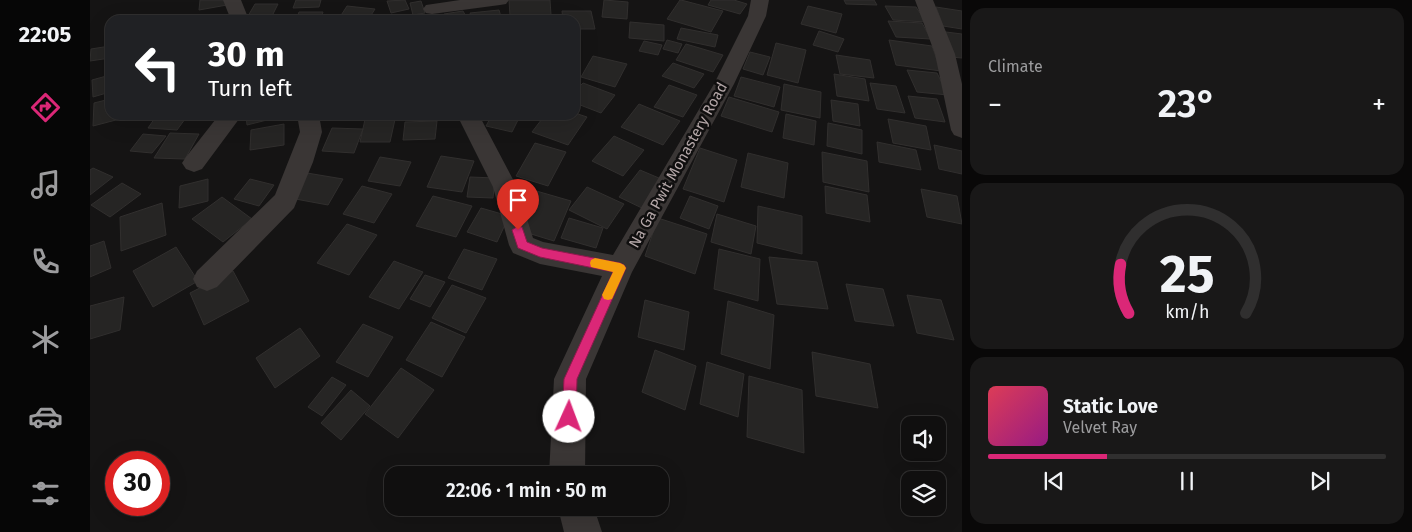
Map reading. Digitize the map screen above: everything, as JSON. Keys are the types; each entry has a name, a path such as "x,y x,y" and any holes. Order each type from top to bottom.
{"street":[{"path":"232,0 238,15"},
{"path":"432,10 500,0"},
{"name":"Na Ga Pwit Monastery Road","path":"567,466 570,379 620,268 724,84 757,16 760,0"},
{"path":"924,0 945,54 962,130"},
{"path":"194,163 227,120"},
{"path":"207,279 285,201 301,162 310,132 309,120"},
{"path":"470,120 504,187 522,245 540,252 620,268"},
{"path":"578,516 583,532"}],"building":[{"path":"200,0 227,0 227,5 199,10"},
{"path":"296,0 321,0 319,7 293,8"},
{"path":"405,0 409,9 391,13 387,1"},
{"path":"509,0 550,0 551,15 510,15"},
{"path":"604,0 628,2 627,19 602,17"},
{"path":"680,0 723,11 711,32 667,19"},
{"path":"711,0 734,0 747,4 740,14 708,5"},
{"path":"844,0 874,0 877,5 846,4"},
{"path":"421,1 425,13 413,15 410,3"},
{"path":"255,4 278,4 272,15 249,15"},
{"path":"347,6 375,9 371,15 341,15"},
{"path":"808,6 842,14 836,33 801,24"},
{"path":"885,6 916,7 926,22 893,20"},
{"path":"936,7 962,11 962,29 943,26"},
{"path":"499,10 500,15 471,15 470,13"},
{"path":"463,11 465,15 444,15"},
{"path":"562,11 591,11 595,29 580,29 580,15 562,15"},
{"path":"299,12 323,12 322,15 298,15"},
{"path":"888,21 922,23 931,39 896,37"},
{"path":"630,22 664,25 664,41 629,38"},
{"path":"681,28 718,35 715,47 677,39"},
{"path":"819,31 844,39 838,52 813,45"},
{"path":"938,31 962,34 962,58 951,57"},
{"path":"667,40 682,44 678,53 663,49"},
{"path":"889,40 932,46 941,71 896,65"},
{"path":"644,41 662,45 658,55 639,51"},
{"path":"776,43 806,50 798,83 767,75"},
{"path":"686,44 723,55 713,72 676,60"},
{"path":"105,47 105,59 90,61 91,49"},
{"path":"750,52 770,57 763,75 743,69"},
{"path":"836,55 870,60 874,78 840,74"},
{"path":"593,56 627,64 615,87 581,77"},
{"path":"673,63 704,74 694,88 662,76"},
{"path":"907,70 937,73 948,95 917,92"},
{"path":"834,74 865,79 869,101 837,96"},
{"path":"105,76 105,93 93,97 92,80"},
{"path":"741,77 780,87 774,107 734,96"},
{"path":"583,83 615,95 601,113 580,105 580,86"},
{"path":"870,83 896,86 905,113 877,109"},
{"path":"784,84 821,92 820,118 781,110"},
{"path":"669,85 697,95 683,117 654,107"},
{"path":"908,96 937,99 945,122 915,118"},
{"path":"729,97 779,112 772,132 721,116"},
{"path":"105,100 105,120 116,120 93,126 94,103"},
{"path":"831,100 858,104 860,126 833,121"},
{"path":"639,104 680,121 663,145 621,127"},
{"path":"786,114 816,121 814,145 783,138"},
{"path":"580,115 587,117 568,145 532,132 541,120 580,120"},
{"path":"888,119 926,126 931,150 893,143"},
{"path":"154,120 184,120 177,130 148,128"},
{"path":"246,120 267,120 247,125"},
{"path":"365,120 395,120 390,142 360,142"},
{"path":"489,120 518,120 512,132 486,126"},
{"path":"437,121 435,139 403,140 405,122"},
{"path":"828,123 862,130 862,154 827,146"},
{"path":"284,124 284,145 250,150 251,130"},
{"path":"332,128 363,129 354,153 322,151"},
{"path":"170,133 199,134 185,159 154,158"},
{"path":"143,134 166,136 152,153 130,151"},
{"path":"614,136 644,150 623,176 592,161"},
{"path":"877,142 916,150 921,170 879,162"},
{"path":"535,143 566,152 548,186 516,176"},
{"path":"934,145 962,151 962,174 939,169"},
{"path":"700,148 737,160 724,202 683,189"},
{"path":"822,152 867,161 869,192 823,182"},
{"path":"748,153 788,163 784,198 741,187"},
{"path":"441,156 474,161 462,192 427,187"},
{"path":"380,157 411,162 400,186 368,181"},
{"path":"93,168 113,177 90,195 90,170"},
{"path":"640,170 666,181 646,210 619,197"},
{"path":"307,173 343,179 328,205 290,198"},
{"path":"470,177 495,178 493,198 467,197"},
{"path":"208,179 208,201 179,208 180,186"},
{"path":"250,179 274,185 259,206 234,199"},
{"path":"122,183 141,194 110,217 91,205"},
{"path":"362,186 392,194 374,223 343,214"},
{"path":"825,186 867,195 870,222 826,213"},
{"path":"587,187 624,204 607,229 569,210"},
{"path":"526,188 571,201 554,241 518,230 526,215 515,212"},
{"path":"921,189 957,196 962,224 927,217"},
{"path":"433,196 472,206 456,237 416,226"},
{"path":"690,196 718,206 709,229 680,218"},
{"path":"222,197 252,219 223,242 192,219"},
{"path":"162,203 166,235 121,251 120,217"},
{"path":"758,206 802,216 802,254 757,243"},
{"path":"481,208 509,216 497,242 467,232"},
{"path":"717,214 756,226 751,254 711,242"},
{"path":"569,218 603,228 596,248 561,238"},
{"path":"658,218 707,234 695,274 645,256"},
{"path":"347,224 377,235 349,275 317,263"},
{"path":"104,241 111,268 90,277 90,246"},
{"path":"176,247 198,281 153,307 133,271"},
{"path":"464,249 497,259 482,290 448,278"},
{"path":"719,249 760,259 758,301 714,289"},
{"path":"769,257 817,262 828,309 777,304"},
{"path":"394,261 423,272 399,309 369,297"},
{"path":"233,271 249,301 204,325 190,293"},
{"path":"425,275 445,282 430,307 410,299"},
{"path":"846,284 883,289 894,326 855,321"},
{"path":"452,285 486,298 466,333 432,318"},
{"path":"907,295 941,300 954,340 917,333"},
{"path":"124,297 120,330 90,339 90,306"},
{"path":"645,300 689,312 684,350 638,337"},
{"path":"728,301 774,315 770,369 721,354"},
{"path":"431,322 465,337 442,377 406,360"},
{"path":"363,324 393,337 368,377 336,362"},
{"path":"300,328 320,356 275,388 256,358"},
{"path":"655,350 696,366 685,410 642,392"},
{"path":"812,352 870,364 878,408 816,396"},
{"path":"707,362 744,374 738,417 700,404"},
{"path":"401,368 434,390 398,438 365,414"},
{"path":"749,376 802,390 804,453 747,437"},
{"path":"332,377 346,385 322,416 308,407"},
{"path":"351,390 370,406 341,440 321,423"}],"slow traffic":[{"path":"595,263 620,268 608,295"}],"route":[{"path":"518,230 522,245 540,252 620,268 570,379 569,417"}]}
